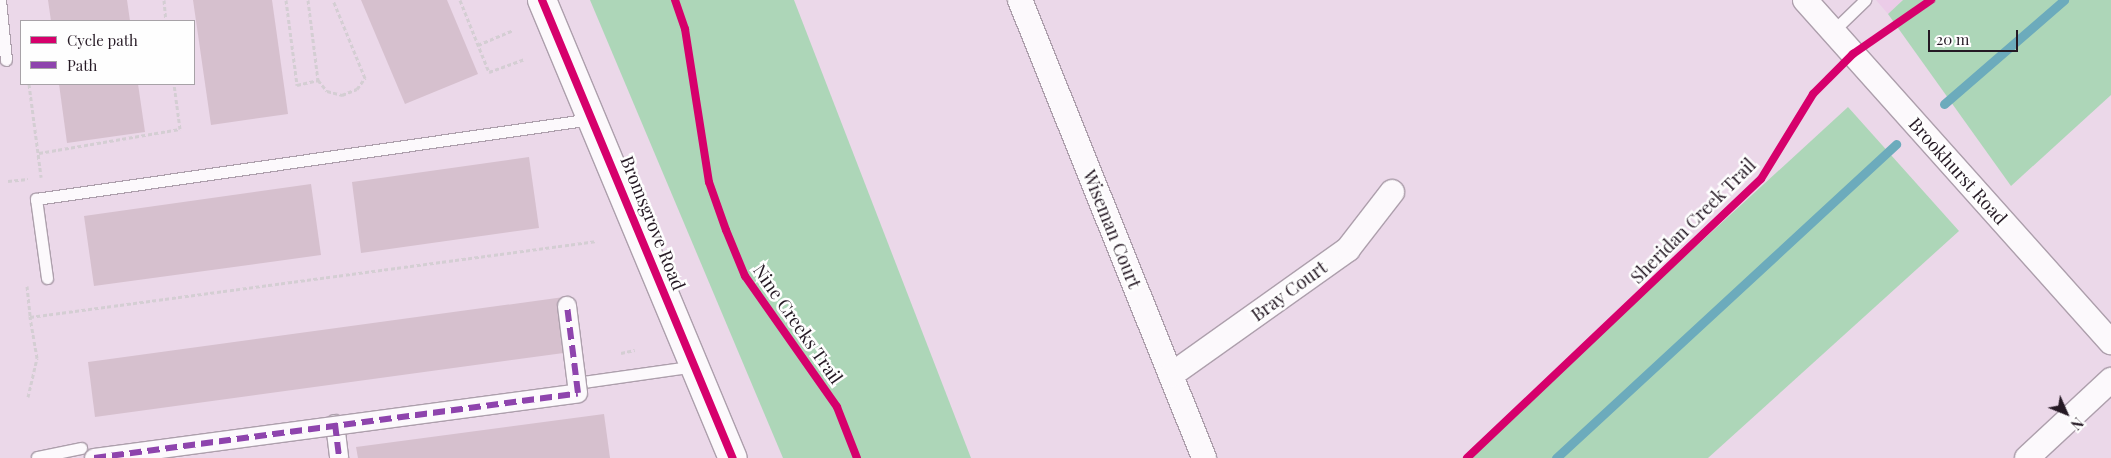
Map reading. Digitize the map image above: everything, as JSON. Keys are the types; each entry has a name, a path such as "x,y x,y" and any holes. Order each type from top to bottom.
{"street":[{"name":"Bromsgrove Road","path":"542,0 594,118 733,458"},
{"name":"Wiseman Court","path":"1020,0 1204,458"},
{"name":"Brookhurst Road","path":"1805,0 2111,342"},
{"name":"Bray Court","path":"1171,375 1348,248 1392,192"},
{"path":"87,453 578,393 567,306"},
{"path":"2027,458 2111,380"},
{"path":"335,424 339,458"}],"lane":[{"path":"0,0 6,60"},
{"path":"1833,31 1865,0"},
{"path":"47,278 36,199 594,118"},
{"path":"583,382 696,366"},
{"path":"38,457 87,453"}],"path":[{"path":"164,0 166,20"},
{"path":"286,0 297,85 318,80"},
{"path":"308,0 318,80 327,91 342,95 357,89 365,78 334,0"},
{"path":"461,0 489,72 524,59"},
{"path":"478,45 513,30"},
{"path":"8,181 42,177 29,85"},
{"path":"38,153 180,129 174,85"},
{"path":"30,316 597,241"},
{"path":"26,278 37,358 28,397"},
{"path":"618,354 635,350"}],"shaded area":[{"path":"1876,0 1903,0 1888,14"}],"green space":[{"path":"590,0 794,0 971,458 783,458"},
{"path":"1903,0 2111,0 2111,95 2011,186 1888,14"},
{"path":"1848,107 1959,231 1708,458 1465,458"}],"building":[{"path":"48,0 127,0 130,20 51,20"},
{"path":"193,0 272,0 288,114 211,125"},
{"path":"361,0 447,0 478,74 405,104"},
{"path":"59,85 138,85 145,132 67,143"},
{"path":"529,157 539,228 361,253 352,182"},
{"path":"311,184 321,255 94,286 84,216"},
{"path":"564,297 571,352 95,417 88,362"},
{"path":"604,414 610,458 358,458 356,447"}],"waterway":[{"path":"1944,104 2064,0"},
{"path":"1556,458 1896,144"}],"marked path":[{"path":"94,458 578,393 567,306"},
{"path":"335,424 339,458"}],"cycle path":[{"path":"542,0 733,458"},
{"name":"Nine Creeks Trail","path":"675,0 685,29 709,182 726,230 745,276 837,407 857,458"},
{"name":"Sheridan Creek Trail","path":"1467,458 1761,179 1813,94 1853,54 1931,0"}]}
